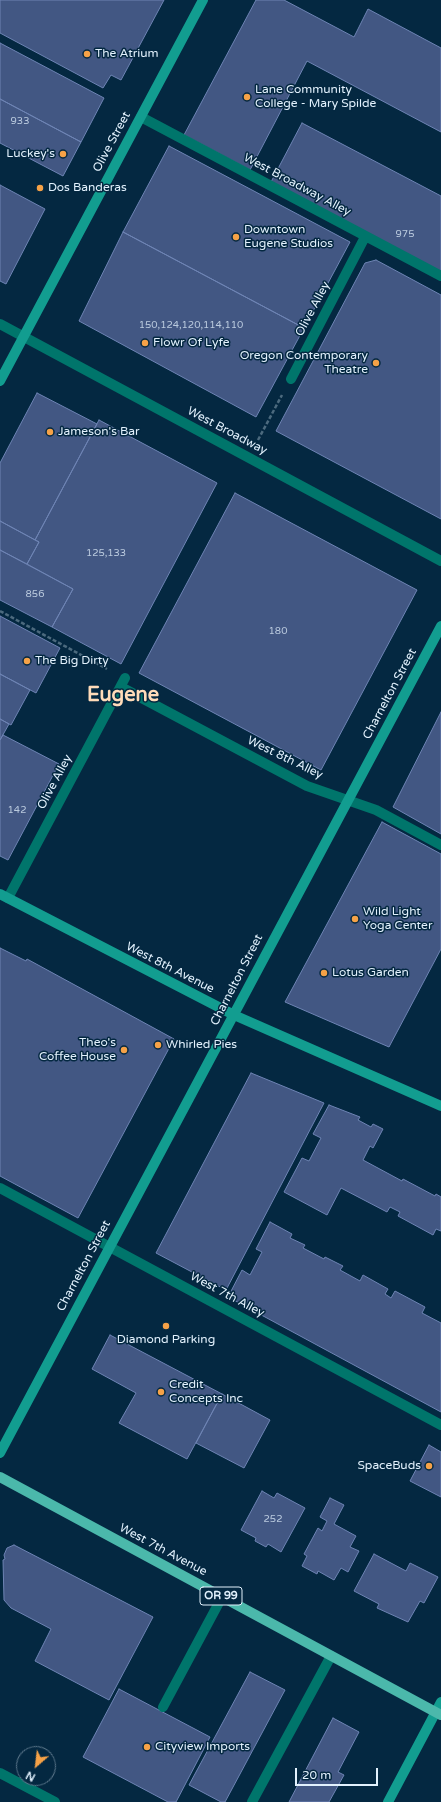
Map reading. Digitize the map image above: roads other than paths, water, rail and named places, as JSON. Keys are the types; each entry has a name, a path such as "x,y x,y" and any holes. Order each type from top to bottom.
{"main road":[{"name":"West 7th Avenue","path":"0,1477 438,1714"}],"street":[{"name":"Olive Street","path":"0,381 203,0"},
{"name":"West Broadway Alley","path":"141,117 441,276"},
{"name":"Olive Alley","path":"291,379 366,237"},
{"name":"West Broadway","path":"0,324 441,561"},
{"name":"Charnelton Street","path":"0,1453 441,626"},
{"name":"Olive Alley","path":"4,896 123,683"},
{"name":"West 8th Alley","path":"123,683 307,786 376,810 441,845"},
{"name":"West 8th Avenue","path":"4,896 234,1015 441,1106"},
{"name":"West 7th Alley","path":"0,1188 441,1425"},
{"path":"164,1707 222,1597"},
{"path":"252,1802 331,1656"},
{"path":"388,1802 438,1714 441,1702"},
{"path":"0,1773 56,1802"}],"place":[{"name":"The Atrium","path":"87,54"},
{"name":"Lane Community College - Mary Spilde","path":"247,97"},
{"name":"Luckey's","path":"63,154"},
{"name":"Dos Banderas","path":"40,188"},
{"name":"Downtown Eugene Studios","path":"236,237"},
{"name":"Flowr Of Lyfe","path":"145,343"},
{"name":"Oregon Contemporary Theatre","path":"376,363"},
{"name":"Jameson's Bar","path":"50,432"},
{"name":"The Big Dirty","path":"27,661"},
{"name":"Wild Light Yoga Center","path":"355,919"},
{"name":"Lotus Garden","path":"324,973"},
{"name":"Whirled Pies","path":"158,1045"},
{"name":"Theo's Coffee House","path":"124,1050"},
{"name":"Diamond Parking","path":"166,1326"},
{"name":"Credit Concepts Inc","path":"161,1392"},
{"name":"SpaceBuds","path":"429,1466"},
{"name":"Cityview Imports","path":"147,1747"}],"district":[{"name":"Eugene","path":"123,696"}]}
